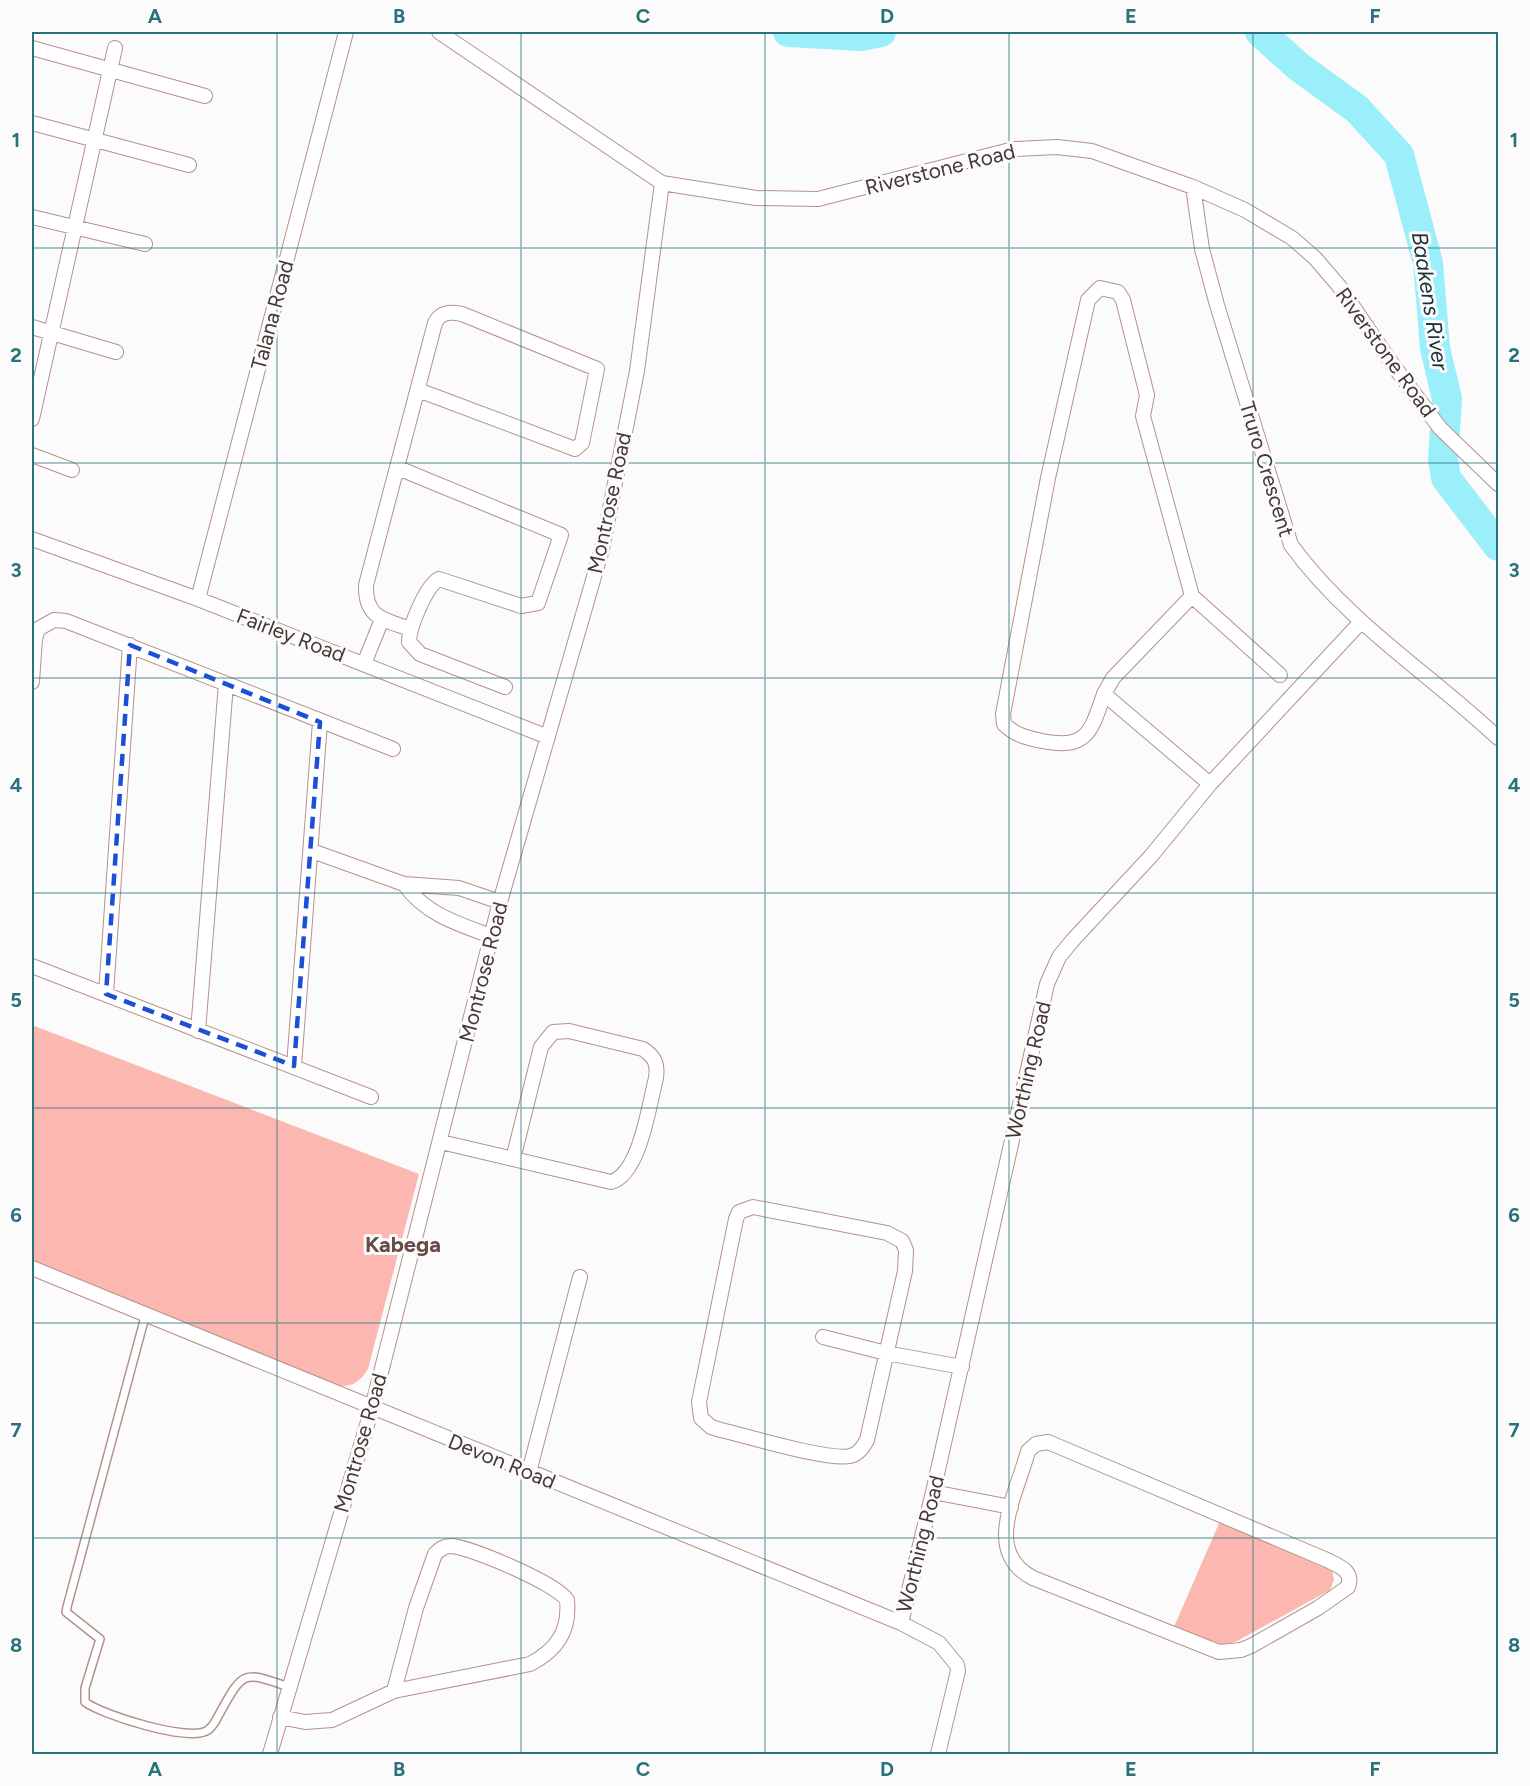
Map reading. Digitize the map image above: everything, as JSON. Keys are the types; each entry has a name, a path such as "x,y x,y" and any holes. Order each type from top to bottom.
{"street":[{"name":"Talana Road","path":"198,599 346,32"},
{"name":"Riverstone Road","path":"439,32 662,183 756,198 818,199 1014,149 1057,147 1092,151 1193,187 1245,210 1292,238 1315,258 1340,286 1390,361 1440,428 1498,484"},
{"path":"32,48 205,96"},
{"path":"32,418 115,48"},
{"path":"32,123 189,165"},
{"name":"Montrose Road","path":"270,1755 372,1408 500,902 602,549 636,371 662,183"},
{"name":"Truro Crescent","path":"1193,187 1202,249 1217,305 1291,546 1308,568 1360,623 1498,738"},
{"path":"32,217 145,244"},
{"path":"1192,596 1113,678 1104,694 1093,724 1075,743 1065,746 1023,737 1004,724 1003,714 1048,478 1088,300 1100,288 1118,292 1123,300 1147,394 1143,416 1192,596 1280,675"},
{"path":"410,629 382,619 371,611 366,602 366,585 435,323 446,313 462,314 597,369 582,443 575,450 418,390"},
{"path":"32,327 116,352"},
{"path":"32,455 72,470"},
{"path":"398,468 561,535 538,603 527,607 521,606 439,579 432,584 410,629 409,642 420,654 505,687"},
{"name":"Fairley Road","path":"32,539 198,599 548,737"},
{"path":"364,664 382,619"},
{"path":"32,682 35,639 38,629 54,620 66,621 393,749"},
{"name":"Worthing Road","path":"901,1623 962,1367 1047,984 1059,957 1151,856 1210,784 1360,623"},
{"path":"106,994 130,645"},
{"path":"198,1031 226,684"},
{"path":"1104,694 1210,784"},
{"path":"294,1066 312,852 320,722"},
{"path":"312,852 404,884 459,888 500,902"},
{"path":"404,884 410,892 440,917 491,936"},
{"path":"32,966 371,1097"},
{"path":"441,1142 610,1182 618,1180 629,1168 636,1151 656,1078 657,1069 653,1055 633,1046 569,1031 553,1032 542,1047 513,1159"},
{"path":"763,1207 887,1233 902,1241 906,1250 904,1271 886,1353 867,1440 853,1456 828,1455 721,1430 705,1423 701,1418 699,1402 739,1212 745,1208 763,1207"},
{"name":"Devon Road","path":"32,1270 901,1623 939,1643 951,1655 958,1671 938,1755"},
{"path":"529,1472 579,1277"},
{"path":"824,1337 886,1353 962,1367"},
{"path":"1048,1442 1327,1560 1348,1572 1350,1581 1346,1590 1337,1596 1251,1646 1241,1650 1219,1652 1023,1573 1008,1557 1005,1547 1011,1507 1028,1451 1036,1444 1048,1442"},
{"path":"933,1492 1011,1507"},
{"path":"280,1717 305,1722 332,1720 394,1691 514,1668 540,1658 560,1642 568,1621 567,1600 556,1588 535,1577 455,1547 441,1548 435,1554 416,1608 394,1691"}],"lane":[{"path":"145,1317 66,1612 100,1640 85,1688 85,1702 112,1716 194,1736 209,1730 238,1681 251,1676 289,1687"}],"highlighted area":[{"path":"130,645 320,722 294,1066 106,994"}],"shaded area":[{"path":"32,1025 419,1174 368,1369 361,1379 343,1386 331,1385 32,1261"},
{"path":"1220,1521 1332,1571 1334,1580 1330,1590 1237,1641 1224,1645 1174,1627"}],"waterway":[{"name":"Baakens River","path":"788,32 861,36 881,32"},
{"name":"Baakens River","path":"1260,32 1299,67 1357,109 1399,155 1428,263 1435,348 1447,399 1443,459 1446,478 1498,546"}],"district":[{"name":"Kabega","path":"403,1244"}]}
